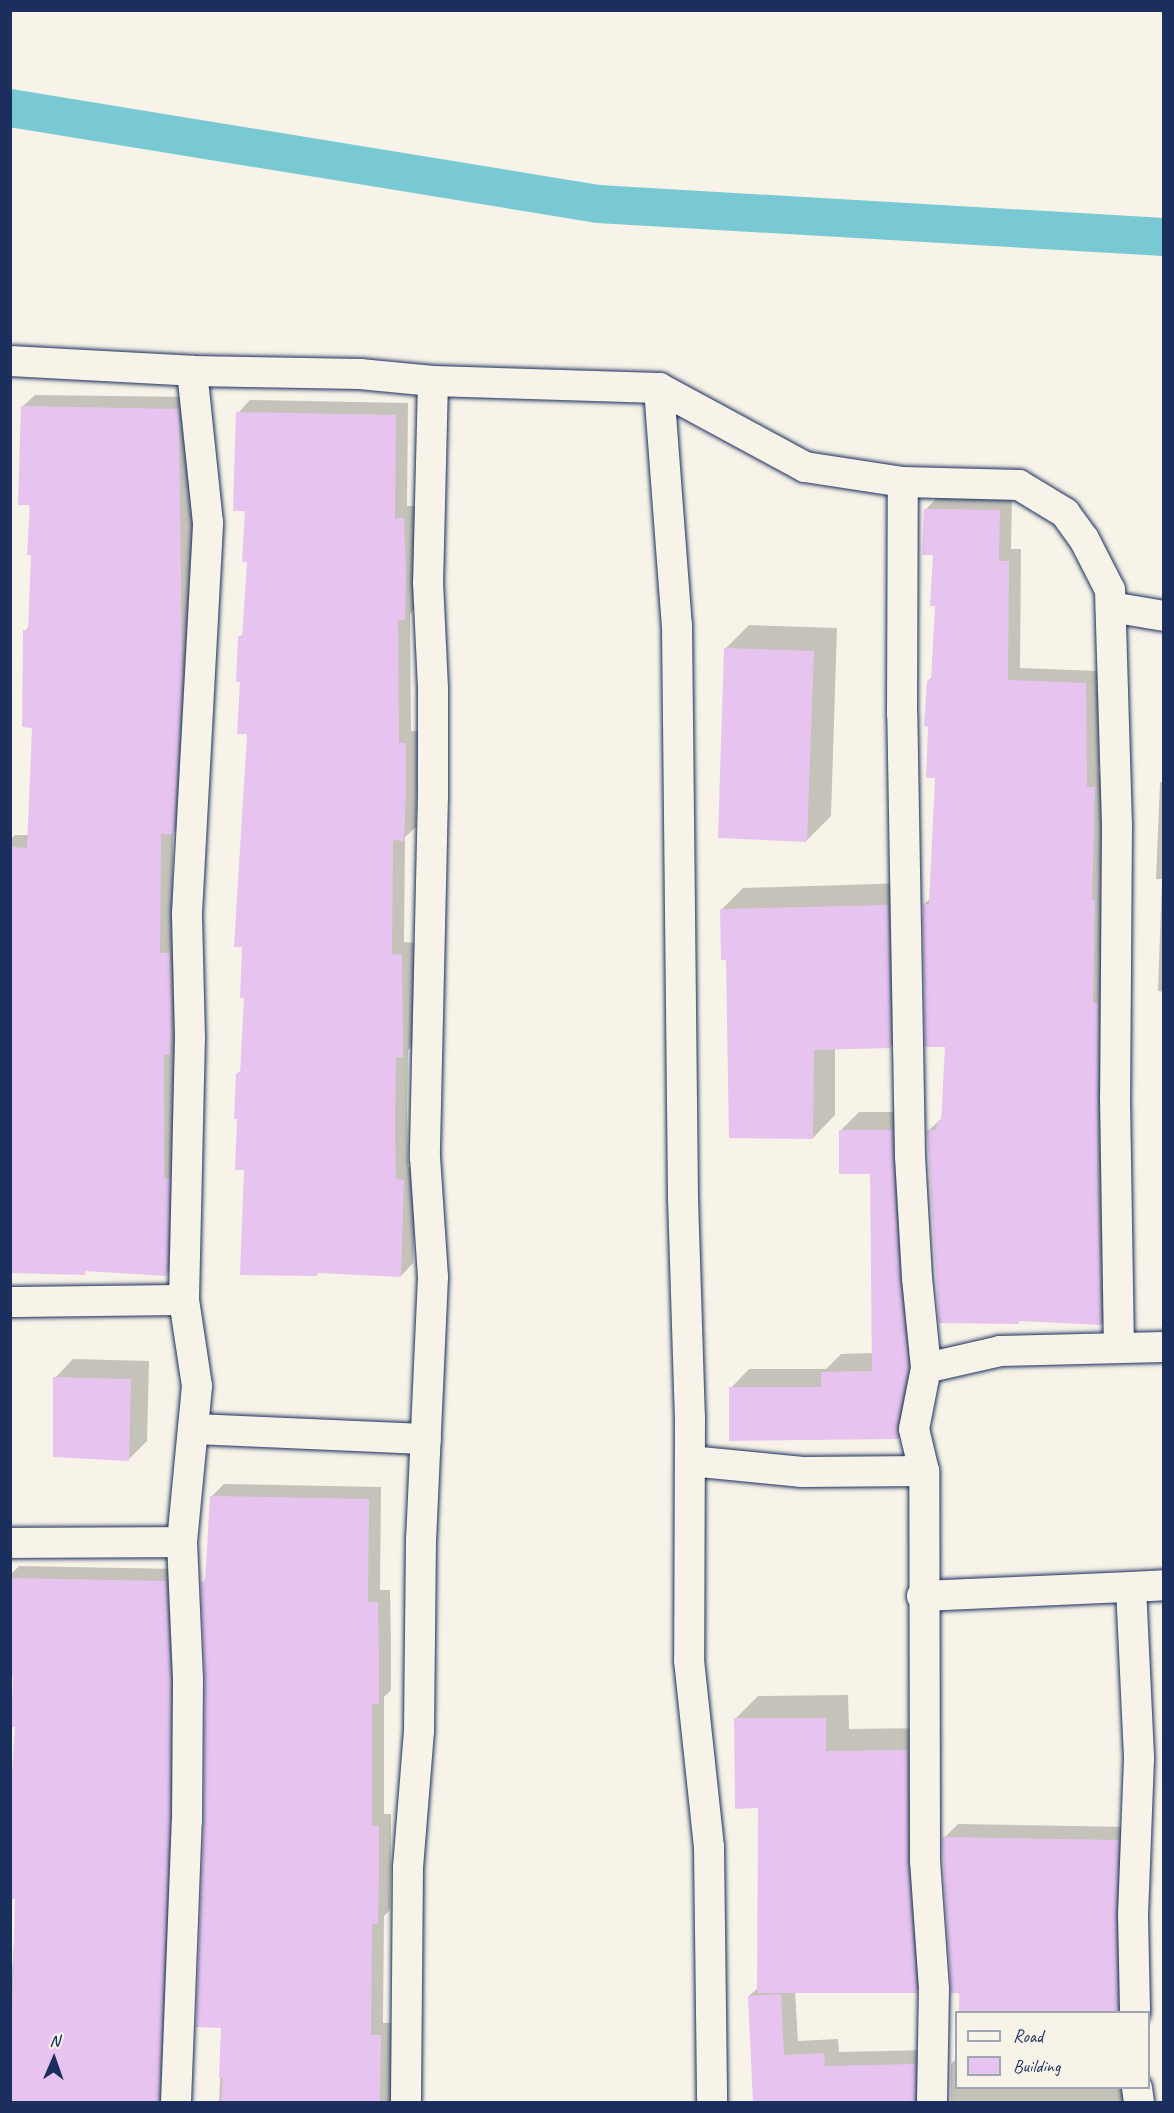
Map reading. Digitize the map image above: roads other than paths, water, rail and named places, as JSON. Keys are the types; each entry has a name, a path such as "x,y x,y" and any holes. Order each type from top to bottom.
{"street":[{"path":"10,361 192,371 360,374 433,381 659,388 805,468 903,482 1019,485 1065,513 1084,539 1110,590 1117,825 1115,1097 1119,1348"},
{"path":"176,2103 188,1821 188,1679 182,1542 197,1386 184,1300 190,1038 188,913 204,638 208,523 192,371"},
{"path":"406,2103 408,1868 419,1731 421,1539 433,1277 426,1157 433,795 433,689 428,582 433,381"},
{"path":"659,388 677,625 683,1198 690,1461 689,1660 709,1847 712,2103"},
{"path":"903,482 902,703 910,1157 916,1278 926,1368 914,1429 924,1472 922,1596 925,1861 934,1989 932,2103"},
{"path":"1111,607 1164,616"},
{"path":"10,1302 184,1300"},
{"path":"926,1368 1000,1351 1164,1347"},
{"path":"193,1429 426,1439"},
{"path":"690,1461 802,1472 924,1472"},
{"path":"10,1543 182,1542"},
{"path":"922,1596 1164,1585"},
{"path":"1131,1587 1139,1759 1133,1915 1135,2011"}],"waterway":[{"path":"10,108 598,204 1164,237"}]}
